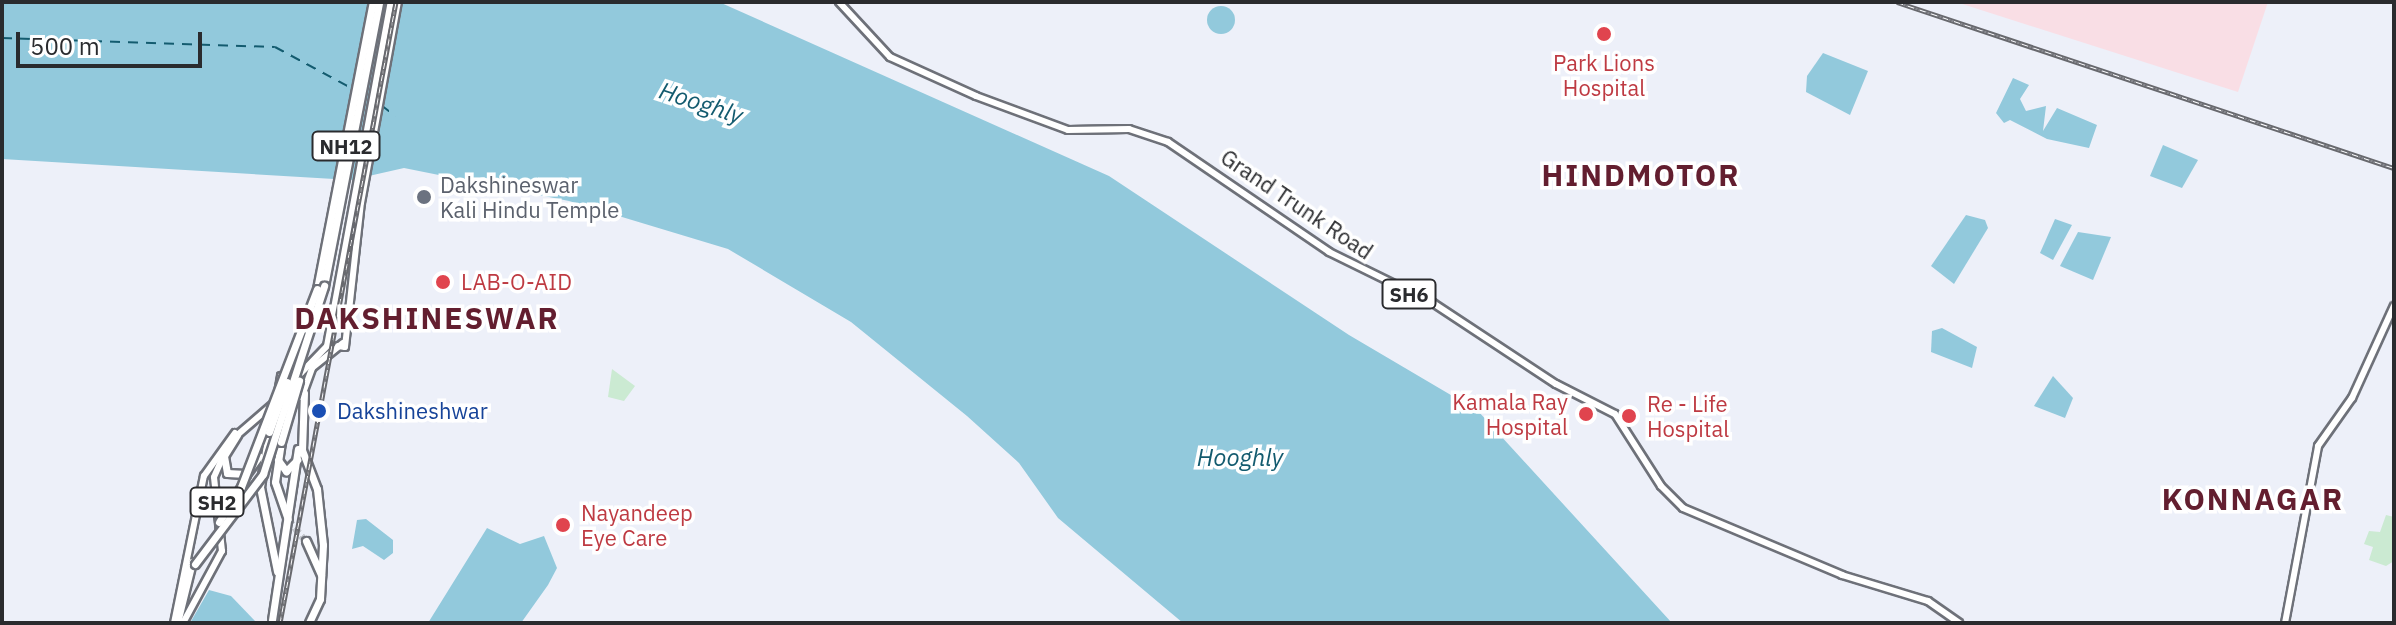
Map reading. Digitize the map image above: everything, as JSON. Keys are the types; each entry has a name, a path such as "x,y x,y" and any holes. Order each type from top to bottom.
{"highway":[{"name":"NH12","path":"288,519 275,482 281,442 321,288 376,2"},
{"name":"NH12","path":"272,622 277,554 260,478 269,432 321,288"},
{"path":"193,563 263,474 321,288"},
{"path":"179,623 193,563 241,487 321,288"},
{"path":"304,390 301,445 321,513 322,585 309,623"},
{"path":"272,622 298,451 294,401"},
{"path":"237,435 223,461 236,477 251,470 269,432"},
{"path":"281,442 283,470 294,468 298,451"},
{"path":"306,541 322,585"}],"main road":[{"name":"SH2","path":"179,623 209,463 280,396 281,376 297,374 340,344 357,202 391,2"},
{"name":"SH2","path":"294,401 326,353 398,2"},
{"name":"Grand Trunk Road","path":"839,2 890,57 976,96 1073,131 1129,129 1174,145 1329,252 1433,303 1556,384 1615,414 1661,486 1683,508 1835,572 1928,601 1959,623"},
{"path":"2285,623 2318,446 2352,398 2394,306"},
{"path":"297,374 304,390"},
{"name":"SH2","path":"179,623 221,557 215,471 237,435 280,396"},
{"path":"280,396 294,401"}],"shaded area":[{"path":"1956,2 2268,2 2238,92"}],"green space":[{"path":"612,369 635,386 624,401 608,397"},
{"path":"2386,515 2394,517 2394,561 2386,566 2369,560 2373,547 2364,544 2369,531 2380,532"}],"water":[{"name":"Hooghly","path":"2,2 719,2 1109,176 1349,335 1478,411 1672,623 1183,623 1058,518 1019,463 967,416 851,322 728,249 569,201 404,168 351,180 2,159"},
{"path":"1221,6 1231,10 1235,20 1231,30 1221,34 1211,30 1207,20 1211,10"},
{"path":"1823,53 1868,71 1850,115 1806,92 1807,76"},
{"path":"2013,78 2029,85 2020,99 2026,111 2046,106 2043,131 2057,108 2097,125 2089,148 2047,139 2010,120 2004,123 1996,113"},
{"path":"2163,145 2198,160 2182,188 2150,176"},
{"path":"1966,215 1985,220 1988,228 1954,284 1931,266"},
{"path":"2055,219 2072,225 2053,260 2040,253"},
{"path":"2078,232 2111,237 2093,280 2060,266"},
{"path":"1942,328 1977,347 1972,368 1931,352 1932,331"},
{"path":"2053,376 2073,398 2065,418 2034,406"},
{"path":"366,519 393,540 393,553 384,560 363,546 352,549 357,520"},
{"path":"487,528 520,544 544,536 557,568 548,585 521,623 428,623"},
{"path":"209,590 231,596 257,623 190,623"}],"ferry route":[{"path":"2,38 275,47 355,90"},
{"path":"381,105 395,116"}],"tunnel":[{"path":"288,519 306,541"}],"railway":[{"path":"280,623 396,2"},
{"path":"1897,2 2394,168"}],"place":[{"name":"Park Lions Hospital","path":"1604,34"},
{"name":"Dakshineswar Kali Hindu Temple","path":"424,197"},
{"name":"LAB-O-AID","path":"443,282"},
{"name":"Dakshineshwar","path":"319,411"},
{"name":"Kamala Ray Hospital","path":"1586,414"},
{"name":"Re - Life Hospital","path":"1629,416"},
{"name":"Nayandeep Eye Care","path":"563,525"}],"district":[{"name":"HINDMOTOR","path":"1641,175"},
{"name":"DAKSHINESWAR","path":"427,318"},
{"name":"KONNAGAR","path":"2253,499"}]}
